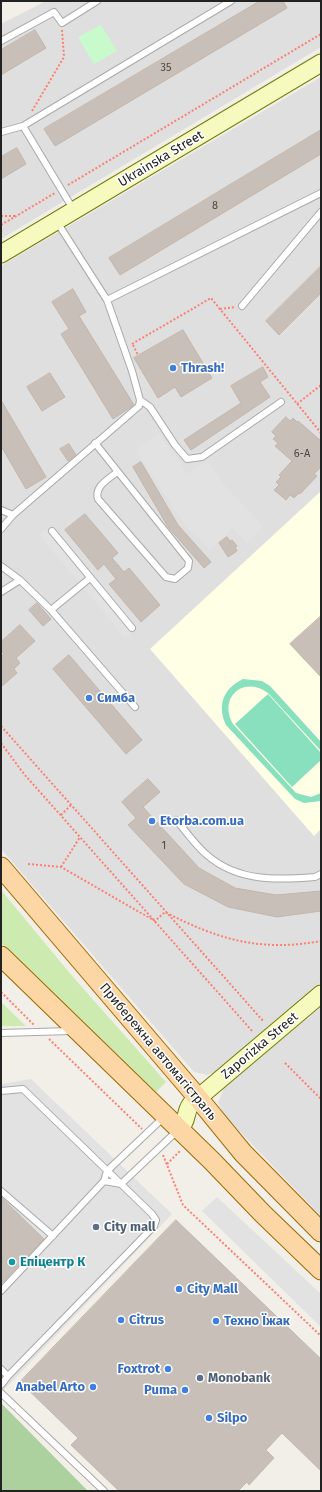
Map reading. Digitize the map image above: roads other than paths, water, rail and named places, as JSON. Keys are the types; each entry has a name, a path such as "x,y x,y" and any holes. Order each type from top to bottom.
{"main road":[{"name":"Ukrainska Street","path":"1,254 321,63"},
{"name":"Прибережна автомагістраль","path":"1,867 243,1153 321,1232"},
{"path":"1,956 321,1270"},
{"name":"Zaporizka Street","path":"179,1129 186,1120 188,1107 321,994"}],"lane":[{"path":"1,41 54,12 62,23 96,1"},
{"path":"1,132 23,126 231,1"},
{"path":"23,126 74,210"},
{"path":"107,300 321,193"},
{"path":"242,306 321,212"},
{"path":"1,529 13,515 139,406 140,400 132,371 107,300 56,221"},
{"path":"140,400 150,407 175,445 187,459 202,457 281,402"},
{"path":"95,443 189,561 188,568 175,579 166,578 98,499 96,493 98,488 117,472"},
{"path":"1,510 13,515"},
{"path":"52,531 132,628"},
{"path":"1,566 20,580 51,610 135,707"},
{"path":"51,610 90,578"},
{"path":"1,592 20,580"},
{"path":"176,820 207,855 238,873 275,880 316,877 321,874"},
{"path":"1,1033 77,1030"},
{"path":"1,1091 23,1089 152,1214 156,1220 154,1226 1,1385"},
{"path":"1,1291 104,1181 107,1171 165,1116"},
{"path":"121,1184 179,1129"},
{"path":"104,1181 121,1184"},
{"path":"1,1191 53,1236"},
{"path":"1,1369 8,1376"},
{"path":"1,1393 104,1491"}],"place":[{"name":"Thrash!","path":"173,368"},
{"name":"Симба","path":"89,698"},
{"name":"Etorba.com.ua","path":"152,821"},
{"name":"City mall","path":"96,1227"},
{"name":"Епіцентр К","path":"12,1262"},
{"name":"City Mall","path":"179,1289"},
{"name":"Citrus","path":"121,1320"},
{"name":"Техно Їжак","path":"216,1321"},
{"name":"Foxtrot","path":"168,1369"},
{"name":"Monobank","path":"200,1378"},
{"name":"Anabel Arto","path":"93,1387"},
{"name":"Puma","path":"185,1390"},
{"name":"Silpo","path":"209,1418"}]}
